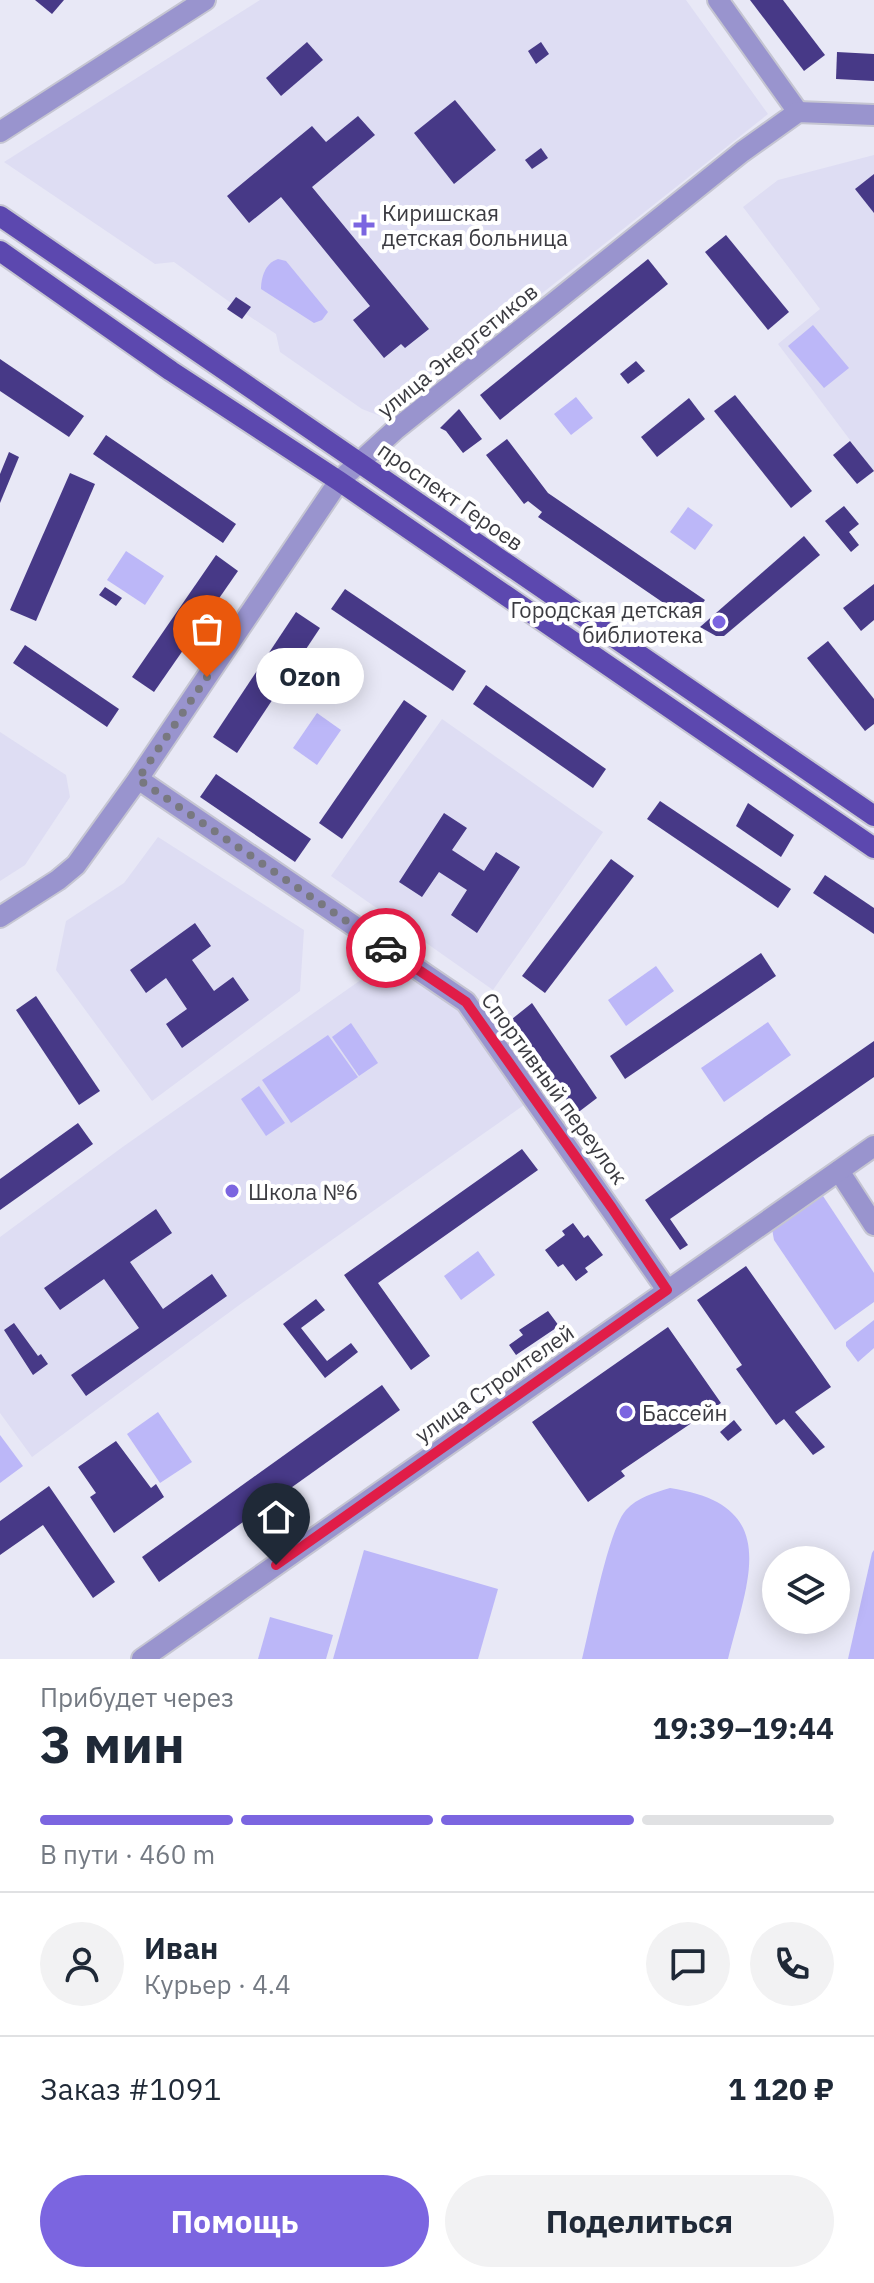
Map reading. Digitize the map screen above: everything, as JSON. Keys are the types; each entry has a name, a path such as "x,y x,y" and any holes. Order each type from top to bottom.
{"main road":[{"name":"проспект Героев","path":"0,216 874,816"},
{"path":"0,251 171,371 339,481 874,848"}],"street":[{"path":"0,132 10,119 205,0"},
{"path":"718,0 798,112 874,115"},
{"name":"улица Энергетиков","path":"0,917 76,865 138,779 339,481 395,430 742,152 798,112"},
{"name":"Спортивный переулок","path":"138,779 466,1002 667,1290"},
{"name":"улица Строителей","path":"142,1659 874,1146"},
{"path":"839,1171 874,1225"}],"shaded area":[{"name":"Киришская детская больница","path":"260,0 686,0 768,114 385,418 362,409 280,352 276,334 246,314 242,319 227,309 231,303 174,262 155,264 4,162"},
{"path":"874,155 874,472 778,344 820,309 743,207 778,180"},
{"path":"278,259 286,261 328,312 322,320 314,323 261,289 265,271"},
{"path":"813,325 849,368 824,388 788,346"},
{"path":"576,397 593,418 571,435 554,414"},
{"path":"688,507 713,525 695,550 670,532"},
{"path":"126,551 164,576 145,605 107,580"},
{"path":"317,713 341,730 317,765 293,748"},
{"path":"442,719 603,832 493,990 331,876"},
{"path":"0,732 66,775 70,797 25,865 0,881"},
{"path":"158,837 304,930 300,991 152,1101 56,970 66,921 124,883"},
{"name":"Школа №6","path":"385,963 458,1009 527,1103 242,1303 32,1457 0,1413 0,1237"},
{"path":"656,966 674,991 626,1026 608,1000"},
{"path":"768,1022 791,1055 724,1102 701,1068"},
{"path":"351,1023 378,1063 359,1076 332,1037"},
{"path":"328,1035 358,1077 291,1123 262,1080"},
{"path":"259,1086 285,1123 266,1136 241,1099"},
{"path":"823,1196 874,1273 874,1302 835,1330 774,1240 772,1229"},
{"path":"478,1251 495,1275 461,1300 444,1276"},
{"path":"874,1320 874,1348 858,1362 846,1342"},
{"path":"158,1412 192,1462 160,1483 127,1434"},
{"path":"0,1435 23,1466 0,1483"},
{"path":"670,1488 706,1497 730,1511 743,1528 749,1550 748,1574 728,1659 582,1659 606,1558 619,1521 636,1502"},
{"path":"364,1550 498,1589 478,1659 333,1659"},
{"path":"874,1550 874,1659 848,1659 872,1553"},
{"path":"270,1617 333,1635 326,1659 258,1659"}],"building":[{"path":"35,0 64,0 52,14"},
{"path":"750,0 783,0 825,55 804,71"},
{"path":"307,42 323,60 281,96 266,78"},
{"path":"541,42 549,54 536,64 528,51"},
{"path":"837,52 874,54 874,81 836,79"},
{"path":"455,100 496,150 454,184 414,133"},
{"path":"358,116 375,135 312,187 429,329 405,348 401,344 384,358 353,320 370,306 281,197 249,223 227,196 312,126 326,142"},
{"path":"541,148 548,158 532,169 525,160"},
{"path":"874,174 874,213 855,189"},
{"path":"726,235 789,312 768,330 705,252"},
{"path":"648,259 668,284 500,420 480,395"},
{"path":"236,297 251,307 242,319 227,309"},
{"path":"0,359 84,416 69,437 0,391"},
{"path":"636,361 645,371 628,384 620,374"},
{"path":"735,395 812,491 791,508 714,411"},
{"path":"689,398 705,419 657,457 641,437"},
{"path":"459,409 482,439 463,453 440,428"},
{"path":"106,435 236,524 223,543 93,454"},
{"path":"507,439 548,493 705,600 690,621 538,517 542,512 528,501 524,504 486,455"},
{"path":"850,441 874,471 857,484 833,455"},
{"path":"9,452 19,457 0,503 0,474"},
{"path":"70,473 95,484 36,621 10,610"},
{"path":"844,506 859,524 849,532 859,545 851,552 825,521"},
{"path":"804,536 820,555 724,636 716,636 700,627"},
{"path":"216,555 238,571 154,692 132,677"},
{"path":"874,584 874,620 861,631 843,608"},
{"path":"105,587 122,598 116,606 99,595"},
{"path":"345,589 466,671 453,691 331,609"},
{"path":"296,612 320,628 237,753 213,737"},
{"path":"828,641 874,699 874,724 865,731 807,658"},
{"path":"25,645 119,709 107,727 13,663"},
{"path":"486,685 606,769 593,788 473,704"},
{"path":"404,700 427,716 342,839 319,823"},
{"path":"216,774 311,839 295,862 200,797"},
{"path":"660,801 791,889 778,908 647,819"},
{"path":"748,803 794,835 781,857 736,826"},
{"path":"444,813 467,828 452,850 484,871 496,852 520,867 477,933 451,915 467,890 439,872 422,897 399,882"},
{"path":"611,859 634,876 545,993 522,976"},
{"path":"825,875 874,908 874,934 813,893"},
{"path":"195,923 211,946 192,960 214,991 233,977 249,1000 182,1048 166,1024 187,1009 166,978 146,993 130,970"},
{"path":"761,953 776,976 625,1079 610,1056"},
{"path":"36,996 100,1091 79,1105 16,1010"},
{"path":"532,1003 597,1098 576,1114 512,1019"},
{"path":"874,1041 874,1077 670,1219 688,1245 680,1250 645,1200"},
{"path":"78,1123 93,1144 0,1210 0,1179"},
{"path":"522,1149 538,1170 378,1283 430,1356 411,1370 344,1275"},
{"path":"156,1209 172,1233 130,1262 163,1309 212,1274 227,1296 86,1396 71,1375 139,1328 104,1279 60,1310 44,1288"},
{"path":"573,1223 584,1238 588,1235 603,1255 585,1268 588,1272 576,1281 563,1264 558,1267 545,1250 565,1235 562,1231"},
{"path":"746,1266 831,1387 795,1412 825,1447 813,1455 784,1419 776,1425 736,1369 742,1365 697,1300"},
{"path":"316,1299 325,1310 301,1328 327,1361 351,1343 358,1352 325,1378 283,1324"},
{"path":"548,1311 559,1326 516,1355 509,1345 523,1335 519,1330"},
{"path":"14,1323 38,1356 41,1354 48,1364 33,1375 4,1330"},
{"name":"Бассейн","path":"668,1327 721,1403 621,1471 625,1476 588,1502 532,1422"},
{"path":"382,1385 400,1410 159,1582 142,1557"},
{"path":"734,1420 742,1430 728,1441 720,1432"},
{"path":"116,1441 151,1488 156,1484 164,1497 114,1533 90,1497 96,1493 78,1467"},
{"path":"49,1486 115,1582 93,1598 43,1525 0,1555 0,1521"}],"way so far":[{"path":"207,677 138,779 386,948"}],"place":[{"name":"Киришская детская больница","path":"364,225"},
{"name":"Городская детская библиотека","path":"719,622"},
{"name":"Ozon","path":"207,677"},
{"name":"Школа №6","path":"232,1191"},
{"name":"Бассейн","path":"626,1412"}],"route":[{"path":"276,1565 667,1290 466,1002 386,948"}]}
